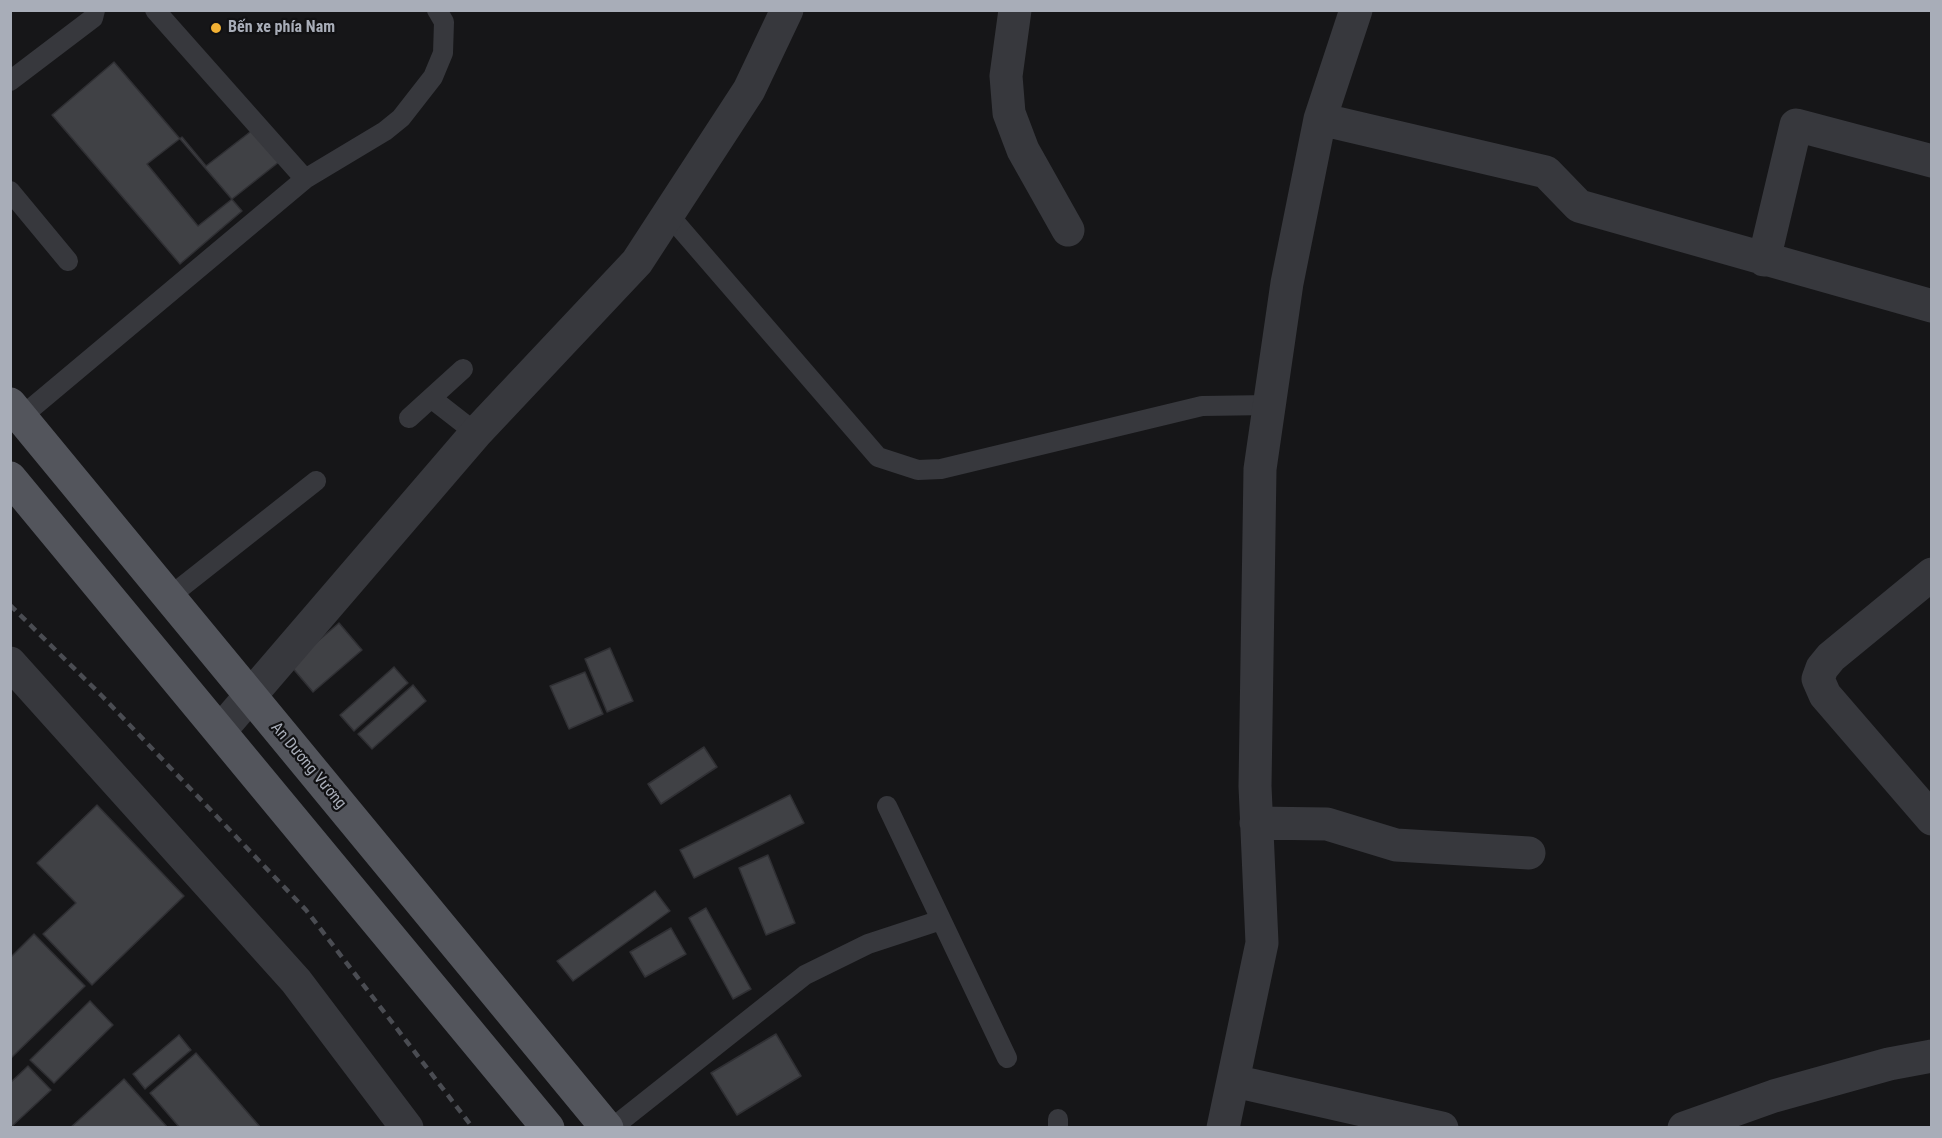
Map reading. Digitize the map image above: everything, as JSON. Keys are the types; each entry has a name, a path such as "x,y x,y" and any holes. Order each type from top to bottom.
{"main road":[{"name":"An Dương Vương","path":"16,410 607,1128"},
{"path":"10,478 548,1128"}],"street":[{"path":"220,731 476,433 637,262 749,90 787,10"},
{"path":"1015,10 1006,76 1009,113 1023,150 1068,230"},
{"path":"1223,1128 1262,943 1254,786 1260,469 1287,283 1320,119 1356,10"},
{"path":"1320,119 1546,172 1579,206 1932,306"},
{"path":"1764,260 1796,124 1932,161"},
{"path":"1932,574 1831,657 1822,668 1818,679 1825,695 1932,819"},
{"path":"10,663 296,981 407,1128"},
{"path":"1256,823 1327,824 1396,845 1529,854"},
{"path":"1683,1128 1774,1096 1889,1064 1932,1056"},
{"path":"1234,1081 1442,1128"}],"lane":[{"path":"10,81 93,18 95,10"},
{"path":"155,10 305,179"},
{"path":"16,410 305,179 386,131 401,118 433,77 443,52 444,22 437,10"},
{"path":"10,192 68,261"},
{"path":"668,214 878,458 918,470 941,469 1202,406 1270,405"},
{"path":"409,418 463,369"},
{"path":"431,398 476,433"},
{"path":"169,597 316,481"},
{"path":"887,806 1006,1058"},
{"path":"612,1128 805,975 868,944 941,920"}],"building":[{"path":"114,62 242,211 180,264 52,115"},
{"path":"263,122 289,154 198,226 147,164 182,137 206,166"},
{"path":"339,623 362,650 313,692 290,665"},
{"path":"610,648 633,701 607,712 585,659"},
{"path":"394,667 408,683 354,731 340,715"},
{"path":"585,672 603,714 569,729 550,686"},
{"path":"413,685 426,701 372,749 358,734"},
{"path":"704,747 717,767 661,804 648,784"},
{"path":"790,795 804,823 694,878 680,850"},
{"path":"97,805 184,896 92,985 43,934 76,903 37,863"},
{"path":"768,855 795,923 766,935 739,868"},
{"path":"655,891 670,911 573,981 557,961"},
{"path":"706,908 751,989 733,999 689,918"},
{"path":"671,928 686,954 645,977 630,952"},
{"path":"34,934 85,986 10,1059 10,958"},
{"path":"90,1001 113,1025 54,1083 30,1060"},
{"path":"776,1034 801,1076 737,1115 711,1073"},
{"path":"179,1035 191,1050 145,1089 133,1074"},
{"path":"196,1053 261,1128 180,1128 150,1093"},
{"path":"28,1066 51,1090 10,1128 10,1083"},
{"path":"124,1079 168,1128 70,1128"}],"railway":[{"path":"10,605 102,696 306,910 473,1128"}],"place":[{"name":"Bến xe phía Nam","path":"216,28"}]}
